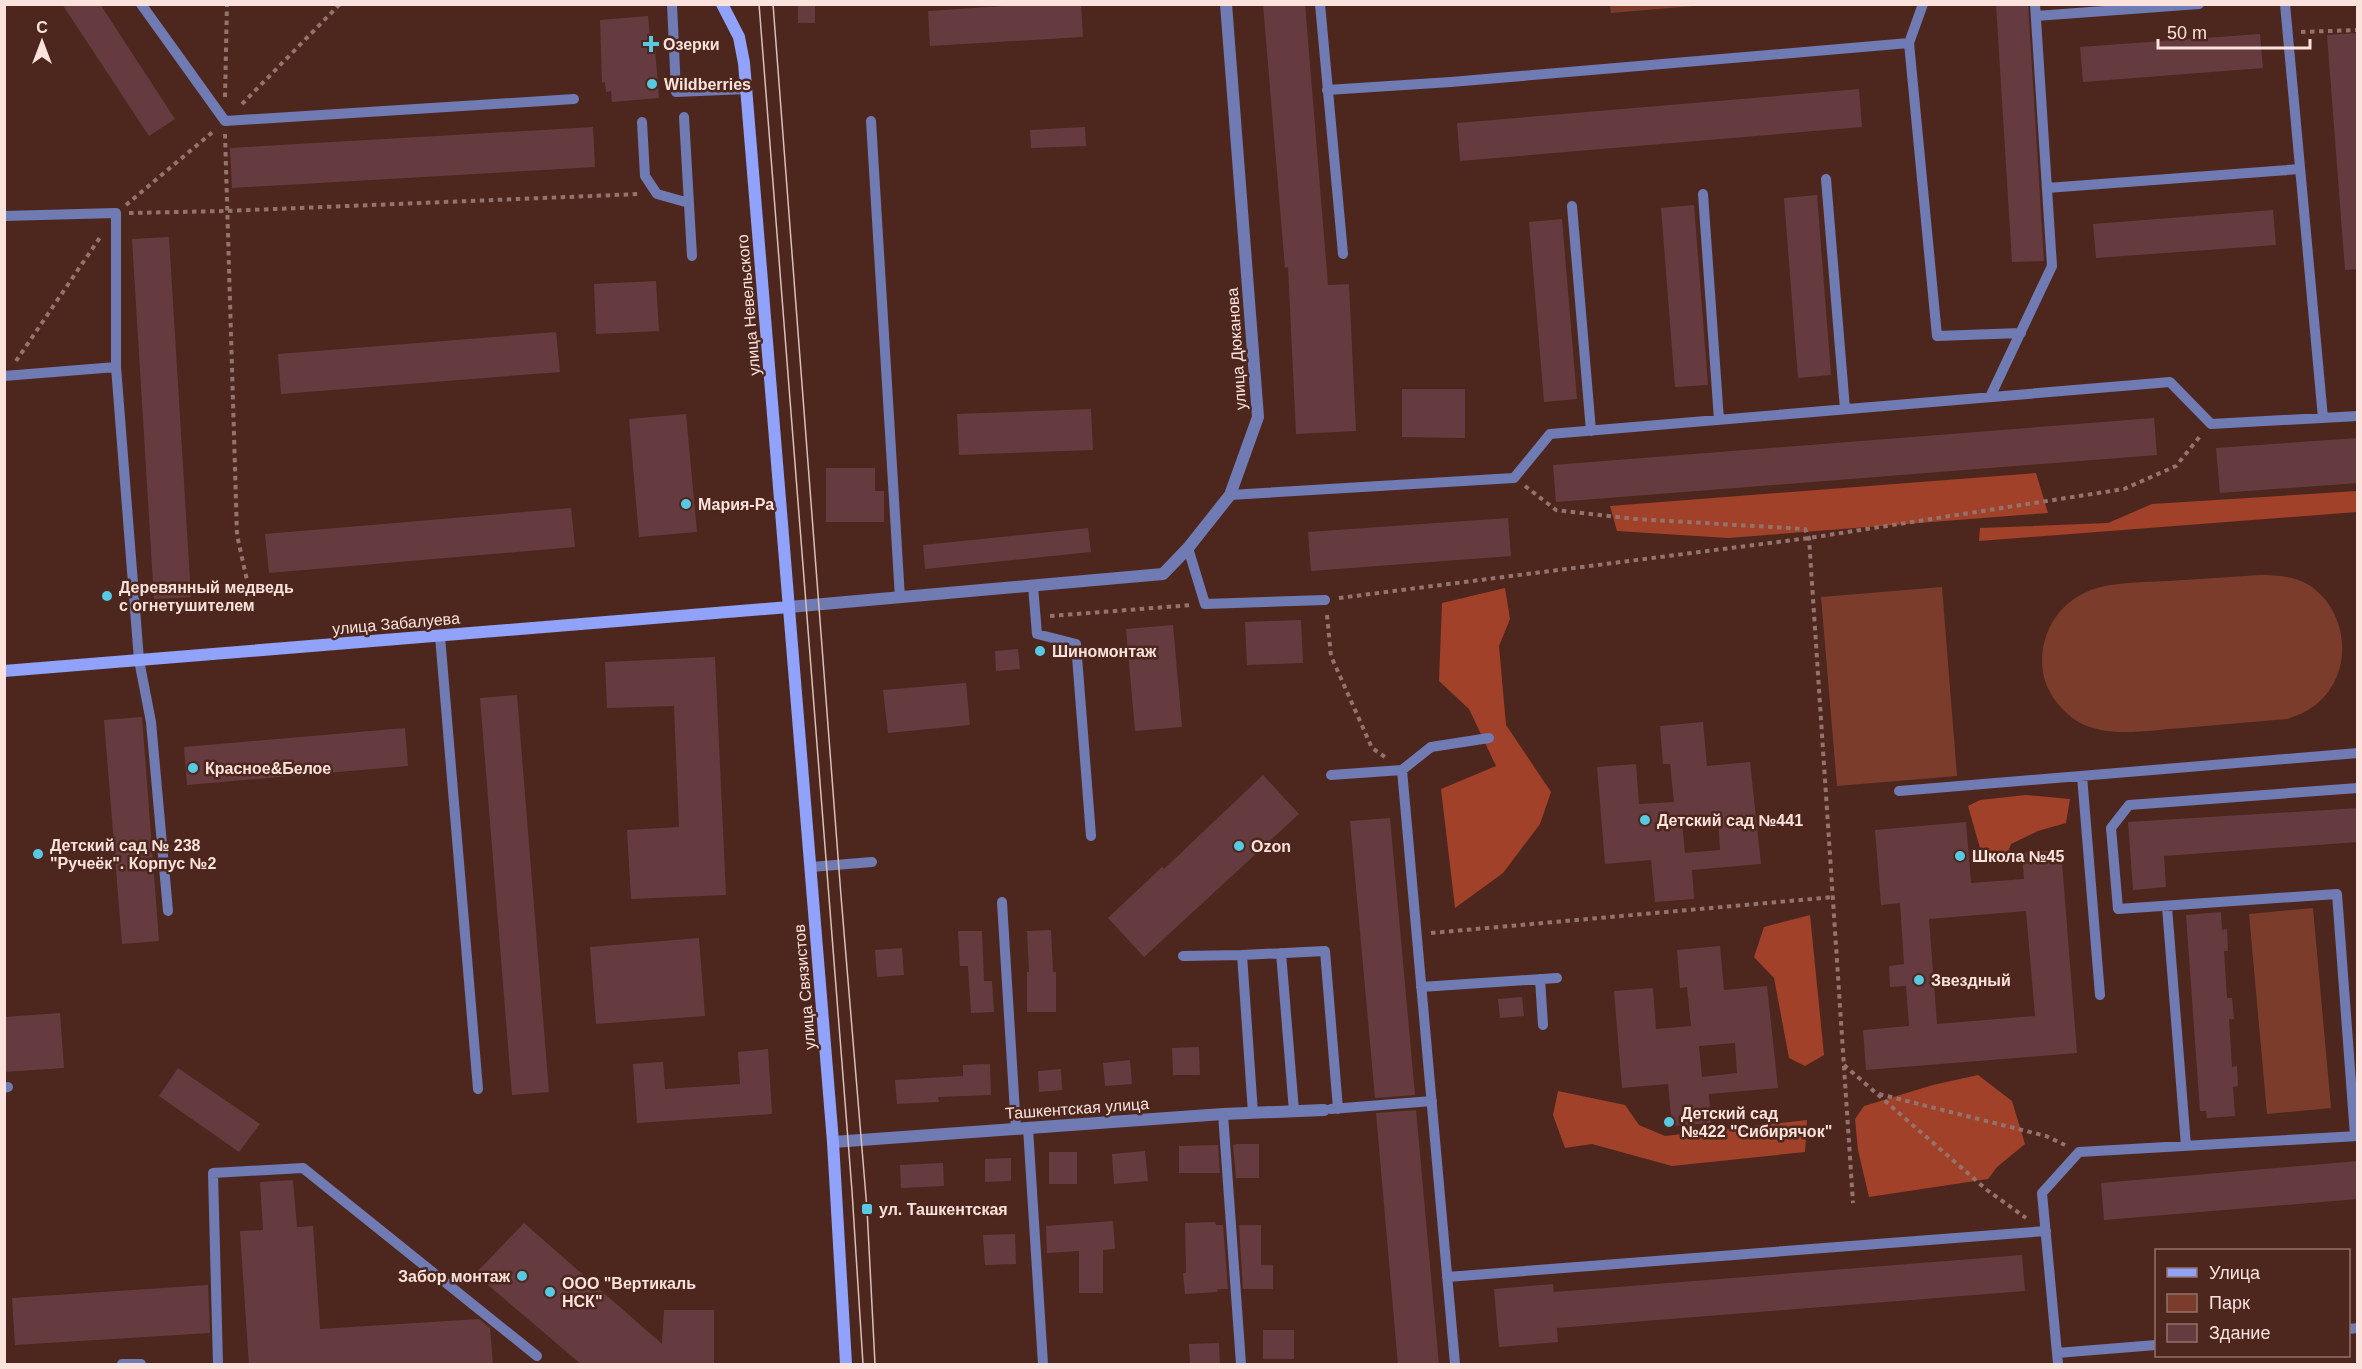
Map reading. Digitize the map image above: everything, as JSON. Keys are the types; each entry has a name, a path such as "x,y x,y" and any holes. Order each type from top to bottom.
{"street":[{"name":"улица Невельского","path":"722,4 739,37 746,89 789,607"},
{"name":"улица Дюканова","path":"789,607 1163,574 1188,548 1230,495 1258,417 1226,4"},
{"name":"улица Забалуева","path":"4,671 789,607"},
{"name":"улица Связистов","path":"789,607 833,1142 846,1365"},
{"name":"Ташкентская улица","path":"833,1142 1223,1114 1324,1110"}],"lane":[{"path":"141,4 225,121 574,99"},
{"path":"672,4 676,92 746,89"},
{"path":"1320,4 1343,254"},
{"path":"1923,4 1909,43 1937,336 2021,333"},
{"path":"1990,397 2052,266 2035,10 2199,4"},
{"path":"2285,4 2323,418"},
{"path":"1327,90 1451,82 1909,43"},
{"path":"684,117 692,256"},
{"path":"871,121 900,598"},
{"path":"642,122 645,176 657,194 689,202"},
{"path":"2047,188 2300,169"},
{"path":"1826,178 1845,409"},
{"path":"1702,194 1719,420"},
{"path":"1572,206 1591,431"},
{"path":"4,216 116,213 116,367 140,660 151,722 168,911"},
{"path":"5,376 116,367"},
{"path":"1230,495 1514,478 1550,434 2170,382 2211,424 2358,416"},
{"path":"1188,548 1205,604 1325,600"},
{"path":"1033,586 1037,634 1076,644 1091,836"},
{"path":"440,636 478,1089"},
{"path":"1330,775 1402,770 1431,747 1489,738"},
{"path":"1899,791 2358,753"},
{"path":"1402,770 1455,1365"},
{"path":"2082,776 2100,995"},
{"path":"2155,1345 2057,1359 2042,1193 2079,1152 2356,1136 2337,894 2118,909 2111,828 2128,807 2358,788"},
{"path":"811,867 872,862"},
{"path":"1002,902 1043,1365"},
{"path":"2167,907 2186,1146"},
{"path":"1183,956 1325,951 1338,1109"},
{"path":"1281,953 1294,1111"},
{"path":"1242,955 1253,1113"},
{"path":"1421,987 1557,978"},
{"path":"1540,979 1542,1024"},
{"path":"1324,1110 1432,1101"},
{"path":"1223,1114 1240,1365"},
{"path":"218,1365 213,1173 303,1168 537,1356"},
{"path":"1447,1277 2046,1231"},
{"path":"122,1365 141,1365"}],"path":[{"path":"5,376 116,213 225,121 340,4"},
{"path":"2288,33 2358,30"},
{"path":"116,213 226,211 657,194"},
{"path":"226,211 237,535 252,603"},
{"path":"1402,770 1372,748 1331,656 1325,600 1809,538 2124,489 2176,466 2211,424"},
{"path":"1514,478 1556,510 1636,519 1805,529 1809,538 1853,1203"},
{"path":"1036,618 1205,604"},
{"path":"1417,934 1834,897"},
{"path":"1843,1064 1987,1190 2046,1231"},
{"path":"1876,1093 2046,1136 2079,1152"}],"green space":[{"path":"1610,4 1717,4 1611,13 1610,5"},
{"path":"2260,575 2285,577 2309,585 2334,613 2340,630 2342,648 2340,666 2334,683 2323,698 2306,711 2287,719 2146,731 2110,731 2079,722 2058,704 2048,689 2042,657 2049,628 2066,606 2090,590 2121,584"},
{"path":"1942,587 1957,776 1837,786 1821,597"},
{"path":"2313,908 2331,1108 2267,1114 2249,914"}],"shaded area":[{"path":"2036,473 2048,513 1728,538 1617,531 1610,506"},
{"path":"2357,491 2357,512 1979,541 1980,528 2108,523 2152,504"},
{"path":"1505,588 1510,619 1499,646 1506,725 1551,792 1540,824 1503,873 1455,908 1441,789 1496,766 1469,709 1439,681 1442,603"},
{"path":"2026,795 2070,799 2066,823 2038,831 2011,844 2005,860 1984,862 1968,806 1980,800"},
{"path":"1810,915 1824,1055 1805,1066 1789,1058 1774,978 1754,957 1764,927"},
{"path":"1978,1075 2012,1101 2025,1144 1997,1167 1988,1179 1869,1197 1858,1150 1855,1119 1864,1106 1933,1085"},
{"path":"1558,1091 1625,1105 1639,1125 1665,1136 1807,1120 1805,1152 1672,1166 1592,1144 1565,1148 1553,1115"}],"building":[{"path":"62,4 100,4 175,119 149,136"},
{"path":"798,4 815,4 815,23 798,23"},
{"path":"1033,4 1081,4 1083,37 930,46 928,11"},
{"path":"1263,4 1305,4 1328,285 1349,284 1356,431 1296,434 1288,267 1285,268"},
{"path":"1996,4 2028,4 2044,261 2012,262"},
{"path":"648,16 650,36 654,36 659,98 612,102 611,91 606,92 605,82 602,83 600,20"},
{"path":"2358,33 2358,269 2345,270 2327,35"},
{"path":"2260,34 2263,68 2083,82 2080,47"},
{"path":"1859,89 1862,127 1460,161 1457,123"},
{"path":"593,127 595,167 232,188 230,148"},
{"path":"1085,127 1086,146 1031,148 1030,130"},
{"path":"1817,195 1831,375 1798,378 1784,198"},
{"path":"1694,205 1708,385 1675,387 1661,208"},
{"path":"2273,210 2276,245 2096,258 2093,224"},
{"path":"1562,219 1577,399 1544,402 1529,222"},
{"path":"169,237 191,597 154,599 132,239"},
{"path":"656,281 659,331 596,334 594,284"},
{"path":"556,332 560,372 281,394 278,354"},
{"path":"1402,389 1465,389 1465,438 1402,437"},
{"path":"1091,409 1093,450 959,455 957,414"},
{"path":"686,414 697,532 639,537 629,419"},
{"path":"2154,418 2157,455 1556,502 1553,465"},
{"path":"2358,438 2358,483 2220,493 2216,448"},
{"path":"826,468 875,468 875,491 884,491 884,522 826,522"},
{"path":"571,508 575,547 269,573 265,534"},
{"path":"1508,518 1511,556 1311,571 1308,532"},
{"path":"1088,528 1091,552 925,569 923,545"},
{"path":"1301,620 1303,663 1247,665 1245,622"},
{"path":"1173,625 1182,727 1135,731 1126,629"},
{"path":"1018,649 1020,669 996,671 995,651"},
{"path":"715,657 726,895 631,899 627,830 679,827 674,706 607,708 605,662"},
{"path":"966,683 970,725 888,733 883,690"},
{"path":"517,695 549,1092 512,1095 480,698"},
{"path":"142,717 159,941 122,944 104,720"},
{"path":"1703,722 1707,766 1750,762 1761,864 1692,870 1694,899 1655,902 1651,860 1605,864 1597,767 1636,764 1639,804 1674,802 1670,764 1663,764 1660,726","holes":["1718,819 1720,850 1685,853 1682,822"]},
{"path":"405,728 408,766 187,785 184,747"},
{"path":"1263,775 1299,814 1144,957 1108,918 1162,867 1164,869"},
{"path":"2358,808 2358,842 2164,856 2166,887 2133,890 2128,822"},
{"path":"1390,818 1415,1095 1375,1098 1350,821"},
{"path":"1966,822 1971,883 2024,879 2022,853 2061,850 2077,1053 1866,1070 1863,1030 1909,1026 1906,986 1890,987 1889,966 1904,964 1900,903 1881,905 1875,830","holes":["2026,911 2035,1016 1937,1024 1929,919"]},
{"path":"2221,912 2222,930 2227,929 2228,951 2224,951 2227,998 2232,998 2234,1019 2229,1019 2232,1067 2237,1066 2238,1086 2233,1087 2235,1116 2207,1118 2206,1111 2200,1111 2186,915"},
{"path":"1051,930 1053,972 1056,972 1056,1012 1027,1012 1027,972 1029,972 1027,931"},
{"path":"958,931 982,931 984,981 992,981 994,1012 971,1013 968,966 960,966"},
{"path":"699,938 705,1016 596,1024 590,947"},
{"path":"1720,946 1724,990 1767,986 1778,1088 1709,1094 1711,1123 1672,1126 1668,1084 1622,1088 1614,991 1653,988 1656,1029 1691,1026 1687,987 1680,988 1677,950","holes":["1735,1043 1737,1073 1702,1077 1699,1046"]},
{"path":"902,948 904,975 877,977 875,950"},
{"path":"1522,997 1524,1016 1500,1018 1498,999"},
{"path":"60,1013 64,1068 4,1072 4,1017"},
{"path":"1199,1047 1200,1075 1173,1075 1172,1048"},
{"path":"768,1049 772,1114 637,1123 633,1064 663,1062 665,1089 740,1084 738,1052"},
{"path":"1130,1060 1132,1084 1105,1086 1103,1063"},
{"path":"990,1064 991,1095 938,1097 939,1102 897,1104 895,1080 963,1076 963,1065"},
{"path":"178,1068 260,1124 239,1152 159,1096"},
{"path":"1061,1069 1062,1090 1039,1092 1038,1071"},
{"path":"1416,1110 1439,1365 1398,1365 1376,1113"},
{"path":"1259,1144 1259,1178 1236,1178 1233,1145"},
{"path":"1218,1145 1220,1173 1179,1173 1179,1146"},
{"path":"1145,1151 1148,1181 1114,1184 1112,1154"},
{"path":"1049,1152 1077,1152 1077,1184 1049,1184"},
{"path":"1011,1158 1011,1181 985,1182 985,1159"},
{"path":"2358,1161 2358,1199 2104,1220 2101,1183"},
{"path":"943,1163 944,1186 901,1188 900,1165"},
{"path":"293,1180 297,1227 313,1226 320,1329 479,1319 490,1328 493,1365 249,1365 240,1231 263,1230 260,1182"},
{"path":"1113,1221 1115,1249 1103,1250 1103,1293 1079,1293 1079,1251 1047,1253 1046,1226"},
{"path":"1215,1222 1216,1225 1223,1225 1228,1289 1217,1289 1218,1292 1185,1294 1183,1273 1186,1273 1185,1223"},
{"name":"ООО \"Вертикаль НСК\"","path":"524,1223 662,1344 664,1310 714,1310 714,1365 582,1365 475,1274"},
{"path":"1239,1225 1261,1225 1261,1265 1273,1265 1273,1289 1243,1289"},
{"path":"1015,1234 1016,1264 985,1265 983,1235"},
{"path":"2022,1255 2025,1291 1557,1328 1558,1342 1499,1347 1494,1289 1553,1284 1554,1292"},
{"path":"208,1285 210,1333 15,1345 12,1298"},
{"path":"1263,1330 1294,1330 1294,1359 1263,1359"},
{"path":"1219,1343 1220,1365 1190,1365 1189,1344"}],"tram line":[{"path":"759,4 852,1191 863,1364"},
{"path":"773,4 867,1209 875,1364"}],"place":[{"name":"Озерки","path":"651,44"},
{"name":"Wildberries","path":"652,84"},
{"name":"Мария-Ра","path":"686,504"},
{"name":"Деревянный медведь с огнетушителем","path":"107,596"},
{"name":"Шиномонтаж","path":"1040,651"},
{"name":"Красное&Белое","path":"193,768"},
{"name":"Детский сад №441","path":"1645,820"},
{"name":"Ozon","path":"1239,846"},
{"name":"Детский сад № 238 \"Ручеёк\". Корпус №2","path":"38,854"},
{"name":"Школа №45","path":"1960,856"},
{"name":"Звездный","path":"1919,980"},
{"name":"Детский сад №422 \"Сибирячок\"","path":"1669,1122"},
{"name":"ул. Ташкентская","path":"867,1209"},
{"name":"Забор монтаж","path":"522,1276"},
{"name":"ООО \"Вертикаль НСК\"","path":"550,1292"}]}
